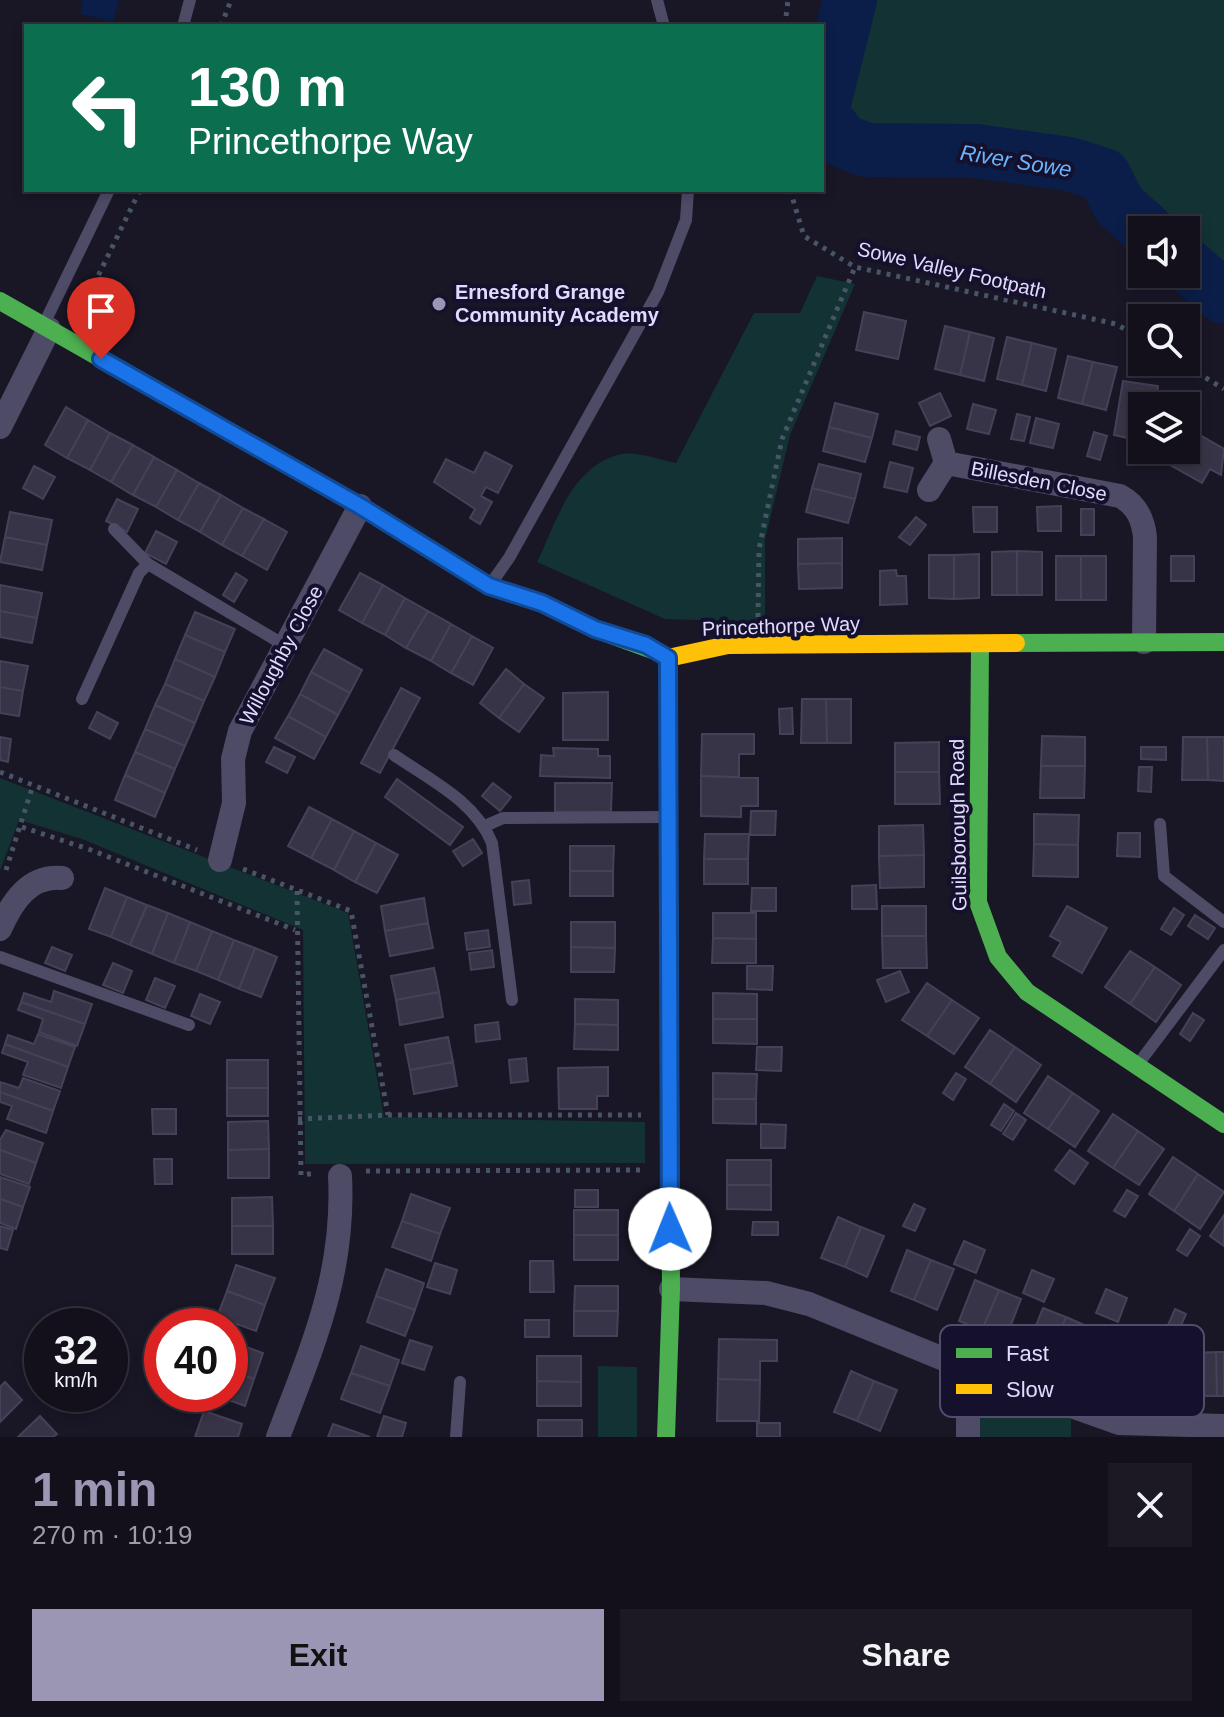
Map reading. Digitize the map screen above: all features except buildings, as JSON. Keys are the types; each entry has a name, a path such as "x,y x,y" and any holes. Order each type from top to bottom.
{"street":[{"path":"0,301 360,506 489,586 542,603 595,629 646,645 668,658 668,1170 671,1289 666,1437"},
{"path":"0,427 46,327"},
{"name":"Billesden Close","path":"929,490 946,463 939,439"},
{"name":"Billesden Close","path":"946,463 1120,496 1129,501 1143,522 1144,642"},
{"name":"Willoughby Close","path":"220,860 234,803 235,746 360,506"},
{"name":"Princethorpe Way","path":"668,658 700,648 758,644 980,646 1224,642"},
{"name":"Guilsborough Road","path":"980,646 976,887 980,919 999,961 1017,983 1224,1124"},
{"path":"0,929 17,899 32,884 41,878 62,878"},
{"path":"278,1437 336,1267 345,1173"},
{"path":"671,1289 766,1293 809,1304 940,1358"},
{"path":"1102,1417 1119,1423 1210,1431"}],"lane":[{"path":"184,24 190,0"},
{"path":"657,0 663,24"},
{"path":"46,327 108,192"},
{"path":"489,586 517,545 658,292 686,220 688,192"},
{"path":"114,529 148,564 286,646"},
{"path":"82,699 139,573 148,564"},
{"path":"394,755 470,807 485,826 492,843 512,1000"},
{"path":"485,826 503,818 667,817"},
{"path":"1160,824 1164,876 1224,922"},
{"path":"1137,1066 1224,950"},
{"path":"0,957 189,1025"},
{"path":"456,1437 460,1382"}],"path":[{"path":"222,24 231,0"},
{"path":"785,24 788,0"},
{"path":"79,316 139,192"},
{"name":"Sowe Valley Footpath","path":"791,192 804,236 855,267 1116,324 1128,331"},
{"path":"758,644 759,549 782,439 847,293 855,267"},
{"path":"1200,374 1224,389"},
{"path":"0,772 351,911 388,1115"},
{"path":"6,871 33,785"},
{"path":"22,827 91,850 295,930"},
{"path":"297,891 295,930 301,1175 668,1170"},
{"path":"298,1119 388,1115 670,1114"}],"green space":[{"path":"850,0 1224,0 1224,297 1200,276 1200,216 1131,216 1119,205 1104,175 1069,164 976,151 866,150 843,141 824,114 824,103"},
{"path":"817,276 855,284 790,435 765,540 765,622 665,619 537,562 568,497 590,470 604,460 627,453 676,463 754,313 800,313"},
{"path":"0,778 348,913 384,1117 645,1122 645,1163 305,1164 303,930 82,839 19,820 0,871"},
{"path":"598,1366 637,1367 637,1437 598,1437"},
{"path":"980,1417 1071,1418 1071,1437 978,1437"}],"water":[{"path":"82,0 119,0 113,22 81,14"}],"waterway":[{"name":"River Sowe","path":"824,103 850,0"},
{"name":"River Sowe","path":"824,117 843,141 866,150 976,151 1069,164 1104,175 1119,205 1131,216"},
{"name":"River Sowe","path":"1200,276 1224,297"}],"traffic: fast":[{"path":"0,301 360,506 489,586 542,603 595,629 658,652"},
{"path":"1016,643 1224,642"},
{"path":"980,646 978,902 998,957 1027,992 1224,1124"},
{"path":"666,1437 671,1289 669,876"}],"traffic: slow":[{"path":"658,652 668,658 728,645 1016,643"},
{"path":"668,658 669,876"}],"place":[{"name":"Ernesford Grange Community Academy","path":"439,304"}],"route":[{"path":"101,359 360,506 489,586 542,603 595,629 646,645 668,658 670,1229"}]}
